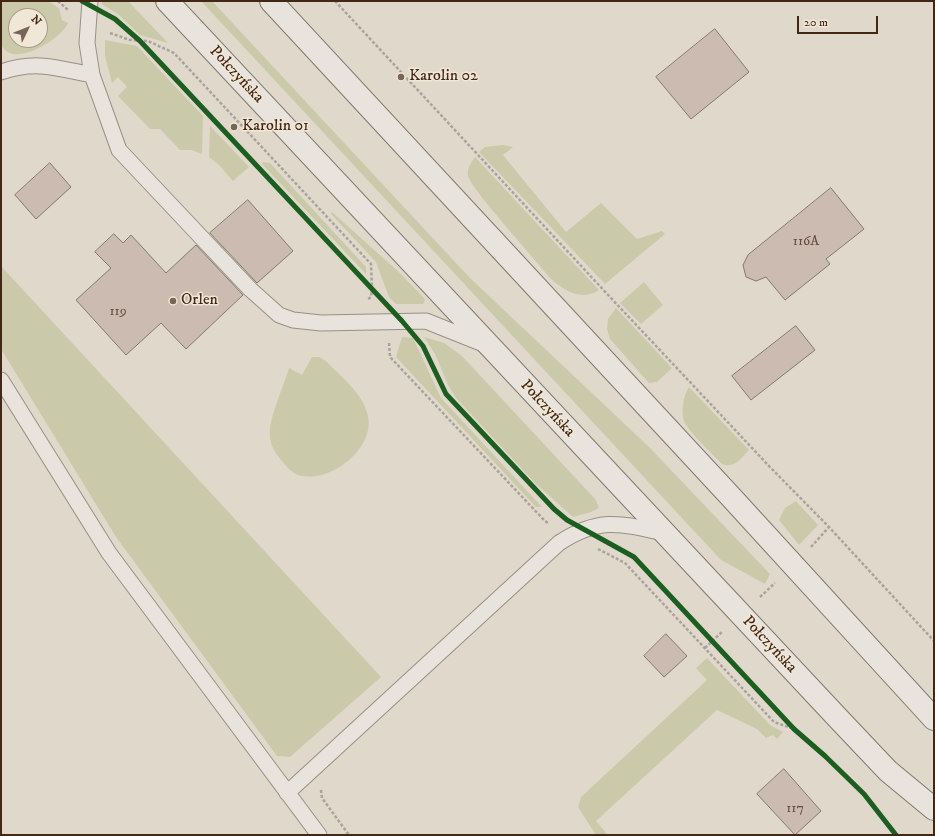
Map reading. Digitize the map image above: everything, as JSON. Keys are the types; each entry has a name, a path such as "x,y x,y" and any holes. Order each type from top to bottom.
{"main road":[{"name":"Połczyńska","path":"167,1 489,347 888,771 934,809"},
{"path":"271,1 715,480 934,719"}],"lane":[{"path":"90,1 87,43 92,75 119,150 250,289 279,315 293,320 321,323 426,321 489,347"},
{"path":"1,72 12,68 40,64 92,75"},
{"path":"1,380 109,553 319,835"},
{"path":"1,388 16,405"},
{"path":"287,793 559,543 583,529 610,524 636,526 664,533"}],"path":[{"path":"59,1 73,14"},
{"path":"335,1 768,465 829,527 934,641"},
{"path":"107,32 130,40 148,41 174,52 200,79 371,264 372,288 371,297 366,301 368,307"},
{"path":"131,33 145,47"},
{"path":"367,283 402,321"},
{"path":"388,337 390,357 544,520 554,527"},
{"path":"806,551 829,527"},
{"path":"594,546 625,563 774,722 794,729"},
{"path":"757,600 776,581"},
{"path":"704,648 726,628"},
{"path":"707,635 717,646"},
{"path":"784,718 794,729"}],"green space":[{"path":"1,1 48,1 59,8 62,20 68,23 59,34 48,43 48,8 8,8 8,48 38,48 20,54 11,54 1,45"},
{"path":"102,1 128,1 168,43 140,35 119,15 102,4"},
{"path":"201,1 212,1 469,277 649,447 770,574 765,584 721,560"},
{"path":"105,40 137,46 203,116 202,154 192,150 180,150 160,129 150,129 118,96 127,87 118,77 112,83 105,56"},
{"path":"210,126 249,167 233,181 219,165 209,157"},
{"path":"503,145 513,147 503,155 566,232 601,203 637,239 662,231 665,234 605,284 479,152 485,147"},
{"path":"475,157 599,290 586,295 579,295 566,290 549,277 480,195 472,183 468,176 468,170"},
{"path":"263,162 270,163 366,267 366,274 262,164"},
{"path":"332,212 401,274 424,298 425,300 423,304 396,304 389,297 376,262 331,214"},
{"path":"1,266 381,677 290,757 277,756 116,537 1,349"},
{"path":"644,282 663,305 641,324 620,303"},
{"path":"616,308 672,368 657,382 649,383 610,339 607,329 608,319"},
{"path":"402,337 413,338 441,398 542,507 536,507 396,357"},
{"path":"424,337 444,343 462,356 596,500 599,508 573,517 535,483 457,399 448,385 435,354"},
{"path":"312,357 319,357 326,361 357,393 366,408 368,428 364,441 357,452 347,462 323,475 310,477 298,475 287,467 274,450 271,443 270,429 289,368 302,375"},
{"path":"689,387 749,450 734,464 722,464 686,425 683,417 683,408 685,395"},
{"path":"796,501 818,525 799,545 779,520 785,508"},
{"path":"707,658 770,725 783,732 777,739 773,735 766,738 757,729 717,710 596,821 608,835 596,835 578,807 581,797 707,680 696,668"}],"building":[{"path":"715,29 749,72 691,119 656,77"},
{"path":"50,163 71,187 36,219 15,195"},
{"path":"831,188 864,229 826,259 830,264 785,300 766,277 756,281 746,277 743,265 748,255"},
{"path":"248,200 293,251 257,283 210,233"},
{"path":"114,234 123,243 131,235 166,273 196,245 243,295 186,349 161,323 126,355 76,300 111,268 95,252"},
{"path":"796,326 815,350 751,400 732,376"},
{"path":"666,634 687,656 664,677 644,656"},
{"path":"784,769 821,811 795,835 757,794"}],"cycle path":[{"path":"82,1 115,19 140,41 402,321 423,346 446,394 554,509 567,520 634,557 794,729 825,756 864,794 896,835"}],"place":[{"name":"Karolin 02","path":"401,77"},
{"name":"Karolin 01","path":"234,127"},
{"name":"Orlen","path":"173,301"}]}
